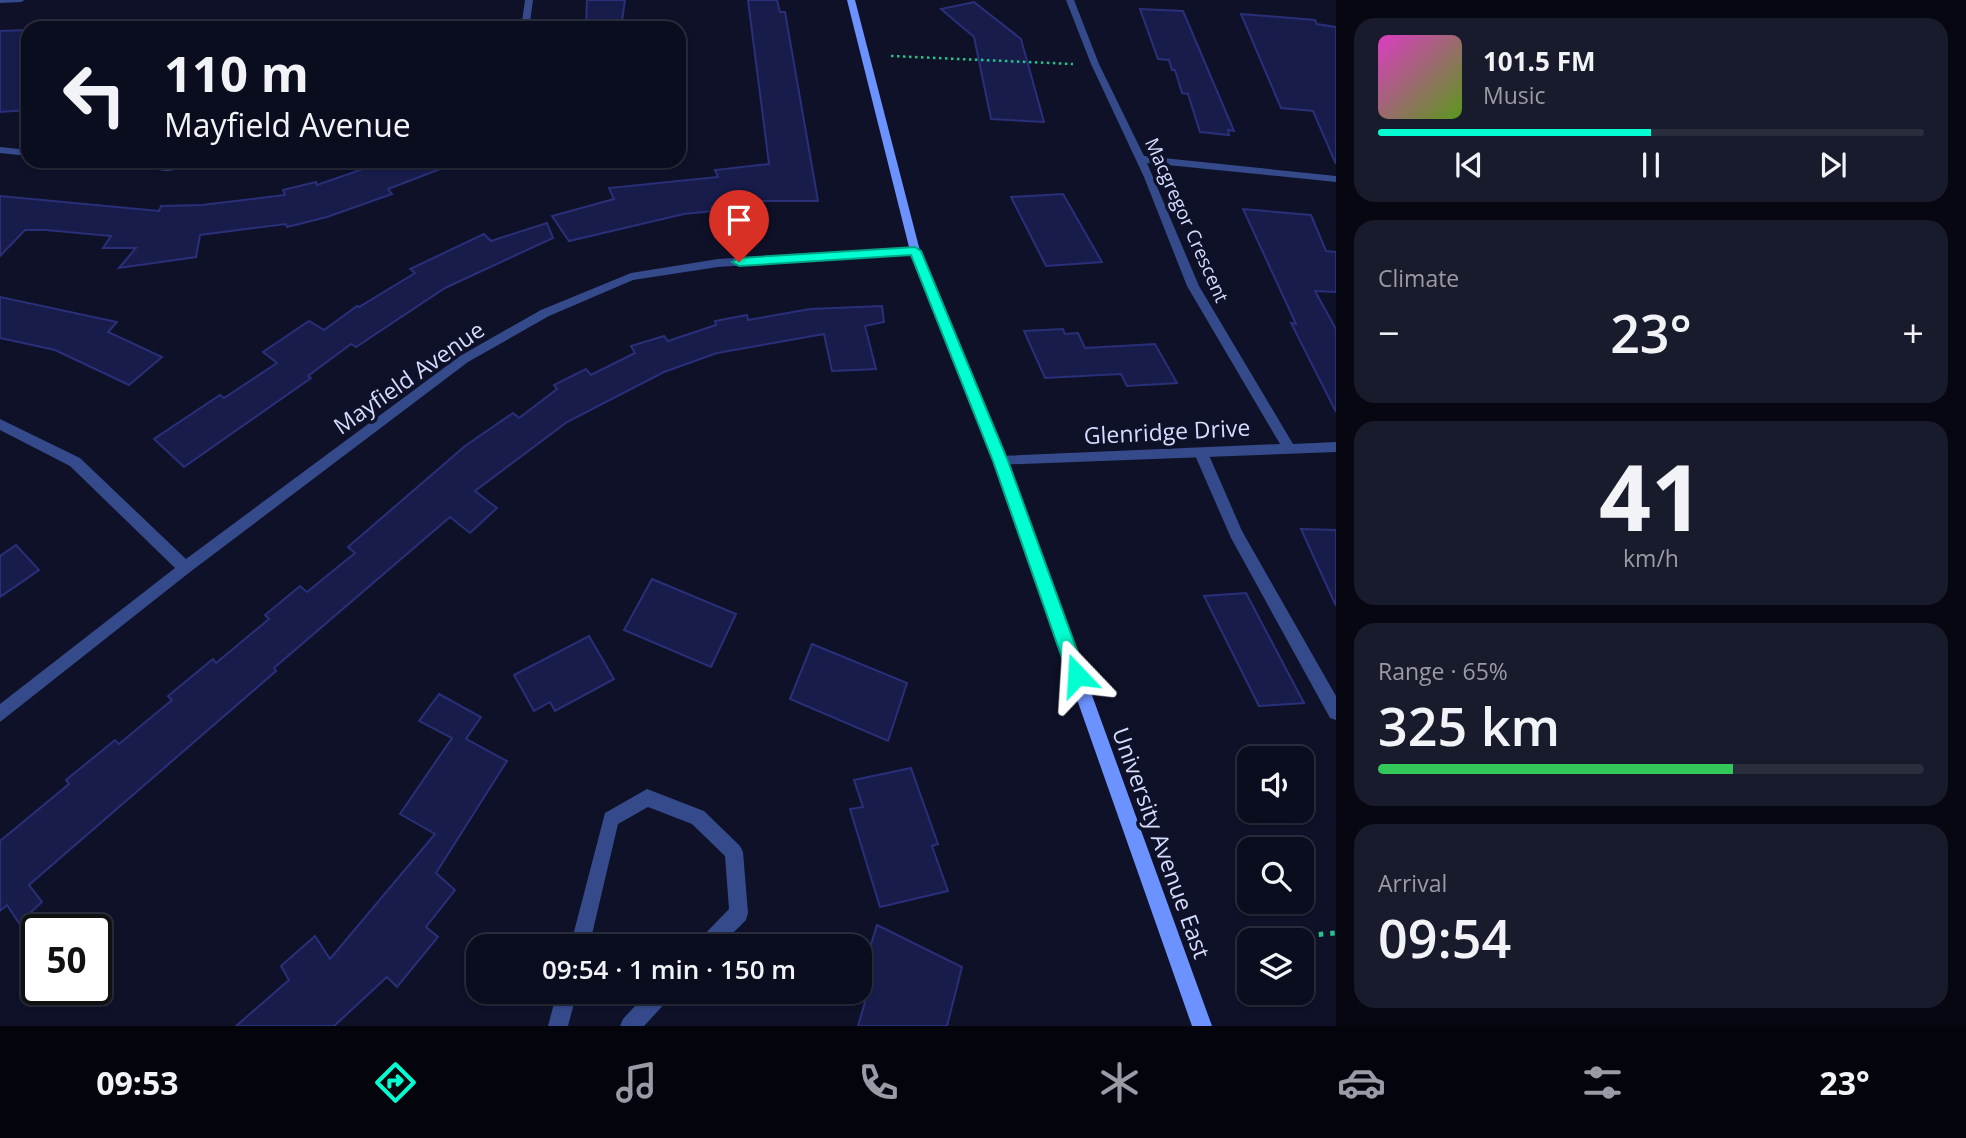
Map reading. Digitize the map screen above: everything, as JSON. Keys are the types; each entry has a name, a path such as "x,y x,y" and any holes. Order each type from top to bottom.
{"main road":[{"name":"University Avenue East","path":"850,0 915,251 1000,461 1202,1026"}],"street":[{"path":"0,1 21,0"},
{"path":"526,21 529,0"},
{"name":"Macgregor Crescent","path":"1070,0 1095,64 1140,159 1193,286 1288,447"},
{"path":"0,150 21,152"},
{"path":"1140,159 1336,179"},
{"name":"Mayfield Avenue","path":"0,714 185,568 464,359 545,313 631,277 718,263 915,251"},
{"path":"0,424 75,462 185,568"},
{"name":"Glenridge Drive","path":"1000,461 1336,447"},
{"path":"1201,453 1236,534 1336,712"},
{"path":"582,934 611,819 647,798 698,817 734,852 739,913 719,934"},
{"path":"558,1026 564,1004"},
{"path":"630,1026 651,1004"}],"path":[{"path":"891,56 1095,64"},
{"path":"1314,935 1336,933"}],"building":[{"path":"587,0 625,0 622,21 586,21"},
{"path":"748,0 777,0 780,12 785,12 818,201 761,201 712,207 714,211 684,214 569,241 552,216 614,199 609,188 718,177 715,170 769,164"},
{"path":"974,2 1021,39 1044,122 991,119 974,37 941,9"},
{"path":"1140,9 1183,11 1234,131 1228,130 1229,135 1200,132 1188,94 1182,93 1169,60 1158,59"},
{"path":"1241,14 1315,20 1317,24 1336,27 1336,164 1313,111 1281,108"},
{"path":"21,30 21,110 0,112 0,31"},
{"path":"366,168 443,168 388,189 392,194 327,217 287,227 286,224 200,235 196,257 119,268 136,248 103,248 111,236 46,230 25,230 0,256 0,196 159,211 161,206 202,205 285,195 283,190 316,182 317,185"},
{"path":"1063,194 1102,262 1046,266 1011,197"},
{"path":"1243,209 1311,215 1326,251 1336,252 1336,292 1315,291 1336,329 1336,412 1291,323 1296,324"},
{"path":"547,223 553,238 445,288 356,347 351,344 308,376 311,378 184,467 154,439 220,395 224,398 277,363 263,352 309,321 324,330 357,306 415,273 410,269 484,234 491,241"},
{"path":"0,297 117,322 108,332 162,357 129,385 55,350 0,338"},
{"path":"882,306 884,322 865,326 876,369 832,371 824,334 717,353 664,372 567,422 475,491 497,508 470,533 450,517 274,668 276,671 29,885 42,902 29,914 21,914 19,923 7,905 0,911 0,841 69,784 66,780 115,740 119,744 172,700 168,696 213,659 216,663 269,619 265,615 300,586 307,592 355,553 348,547 465,446 513,413 519,418 557,389 554,385 586,369 591,375 635,353 631,346 664,336 668,341 716,325 715,321 747,315 748,320 810,309"},
{"path":"1063,329 1065,334 1078,333 1085,348 1155,344 1177,383 1127,386 1121,374 1045,378 1024,331"},
{"path":"1301,529 1336,530 1336,606"},
{"path":"16,545 39,570 0,597 0,556"},
{"path":"652,579 736,614 711,667 624,630"},
{"path":"1246,593 1304,703 1259,706 1204,596"},
{"path":"589,636 614,679 555,711 550,702 534,711 514,675"},
{"path":"812,644 907,683 888,741 790,699"},
{"path":"439,694 481,717 466,739 507,761 436,873 455,890 426,927 438,937 397,987 387,977 334,1026 236,1026 289,980 281,966 315,936 330,959 435,834 400,814 452,738 419,721"},
{"path":"911,768 938,844 932,846 948,891 880,907 850,809 863,807 854,780"},
{"path":"877,925 962,967 947,1026 858,1026 864,1004 872,1004 872,941"}],"route":[{"path":"739,262 915,251 1000,461 1077,675"}]}
